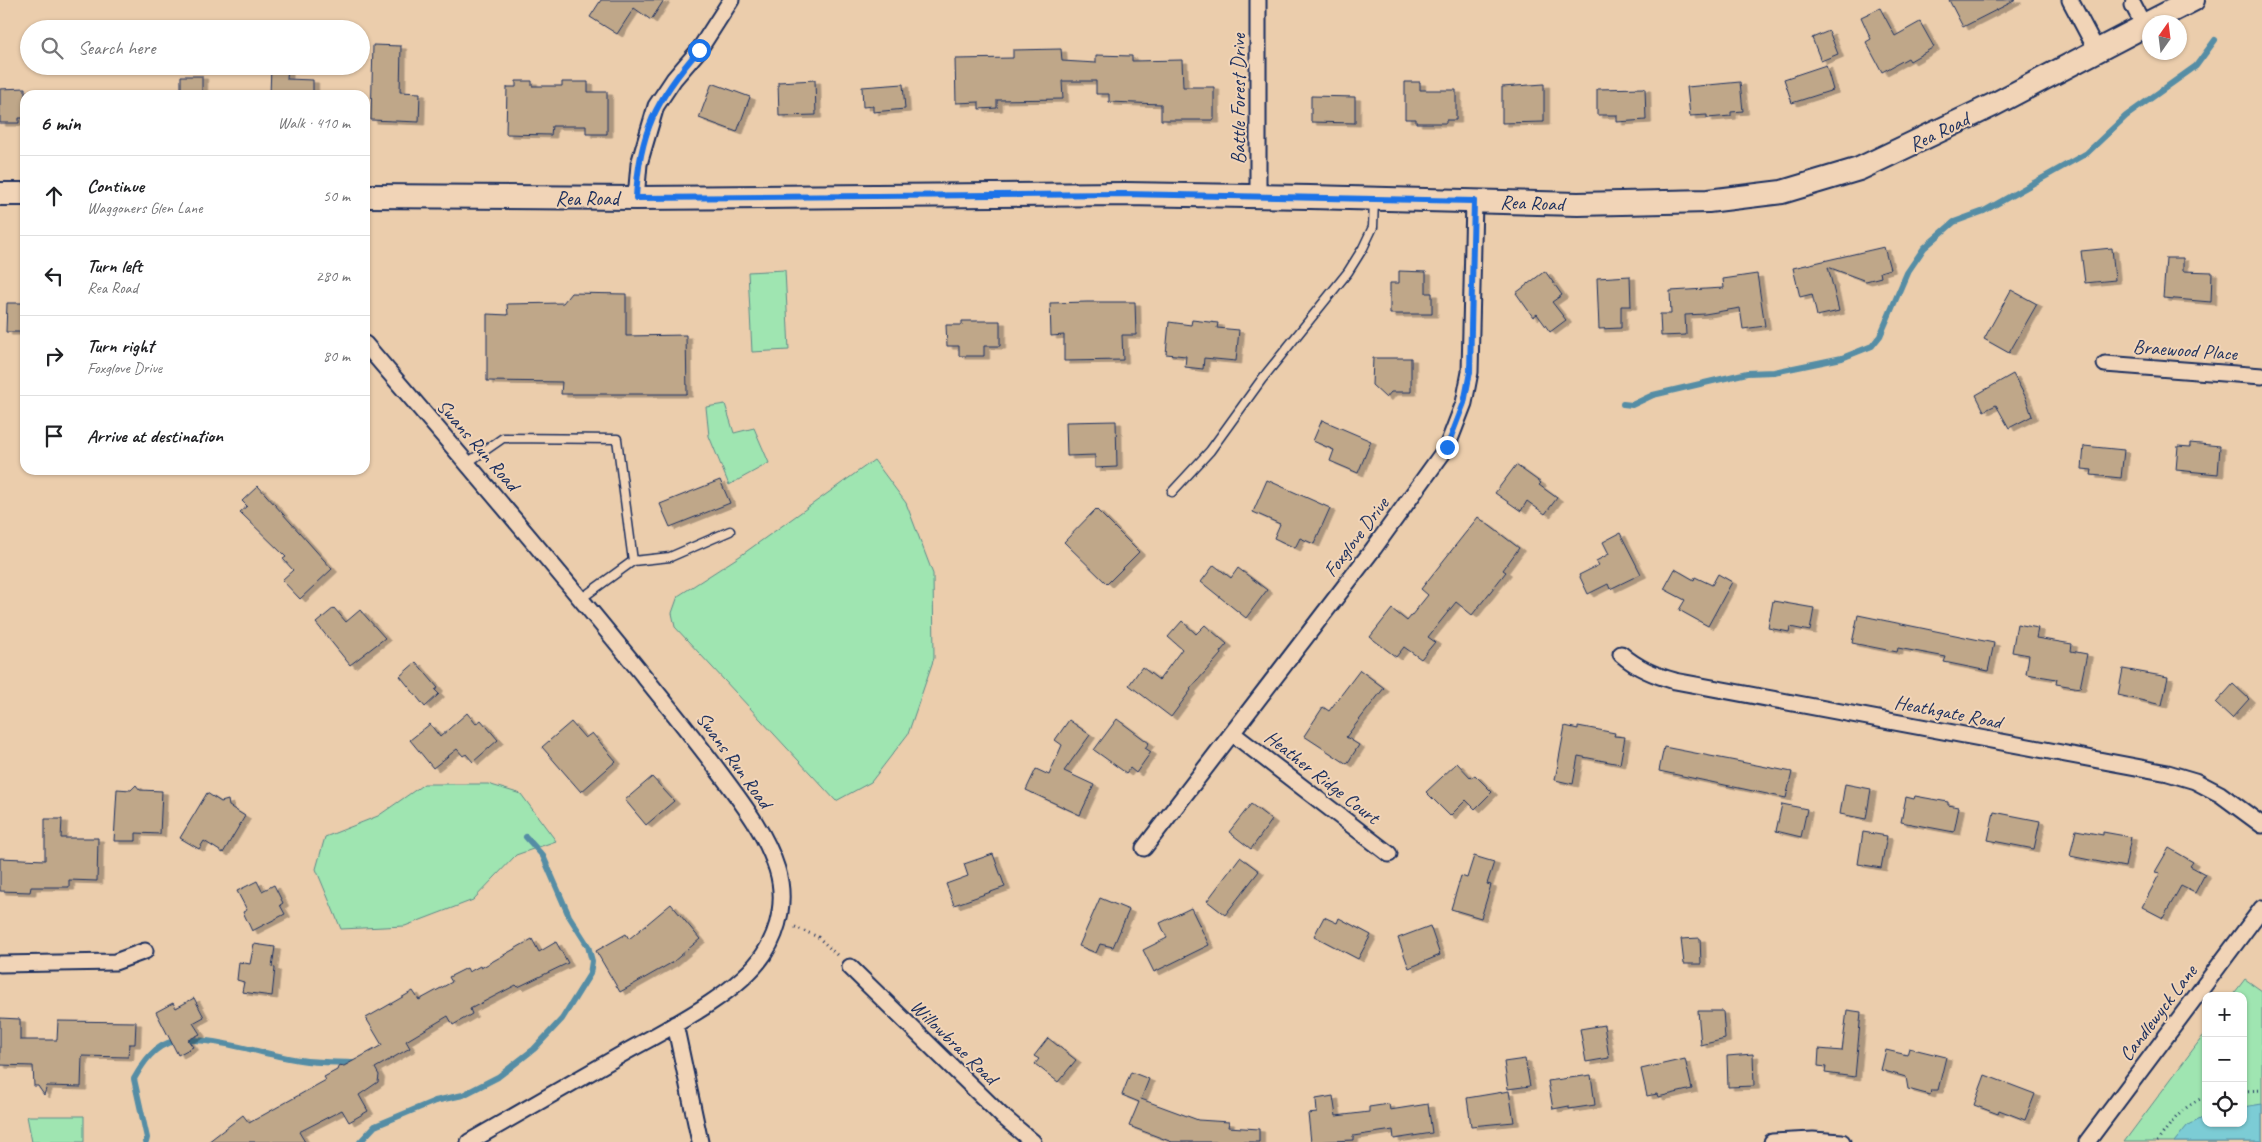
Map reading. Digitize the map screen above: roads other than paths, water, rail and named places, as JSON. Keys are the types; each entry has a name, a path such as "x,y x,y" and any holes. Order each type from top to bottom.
{"main road":[{"name":"Rea Road","path":"2165,15 2193,0"},
{"name":"Rea Road","path":"370,196 636,198 1115,194 1374,198 1578,204 1708,201 1782,192 1834,178 1884,159 2142,27"},
{"path":"0,194 20,194"}],"street":[{"path":"636,198 639,164 656,106 674,79 699,50 731,0"},
{"name":"Battle Forest Drive","path":"1258,0 1258,197"},
{"path":"2070,0 2097,51"},
{"path":"2133,5 2142,16"},
{"name":"Foxglove Drive","path":"1144,848 1421,484 1447,447 1464,403 1470,372 1474,201"},
{"name":"Swans Run Road","path":"370,350 582,598 747,809 766,840 776,867 781,892 779,920 764,954 749,972 710,1002 675,1024 469,1142"},
{"name":"Braewood Place","path":"2105,364 2262,376"},
{"name":"Heathgate Road","path":"1621,654 1630,662 1651,674 1674,681 2168,773 2195,781 2220,794 2262,825"},
{"name":"Heather Ridge Court","path":"1232,733 1388,854"},
{"name":"Candlewyck Lane","path":"2087,1142 2262,908"},
{"path":"0,964 115,962 145,951"},
{"name":"Willowbrae Road","path":"850,967 1001,1115 1033,1142"},
{"path":"675,1024 700,1142"},
{"path":"1772,1142 1813,1140 1842,1142"}],"lane":[{"path":"1172,492 1210,452 1262,379 1348,272 1373,227 1374,198"},
{"path":"467,463 503,438 617,439 633,561"},
{"path":"582,598 633,561 670,557 730,531"}],"water":[{"path":"2262,1104 2262,1142 2174,1142 2187,1126 2202,1118 2202,1127 2247,1127 2247,1106"}],"waterway":[{"path":"1623,404 1632,405 1653,395 1747,373 1774,372 1842,358 1872,346 1880,336 1907,273 1924,248 1954,222 1984,211 2087,153 2126,116 2196,66 2215,40"},
{"path":"360,1142 375,1126 435,1101 463,1095 498,1077 534,1049 562,1019 590,974 592,961 588,946 569,916 543,856 526,837"},
{"path":"146,1142 147,1138 134,1079 150,1056 161,1046 168,1043 189,1040 205,1041 238,1046 286,1058 354,1063"}]}
